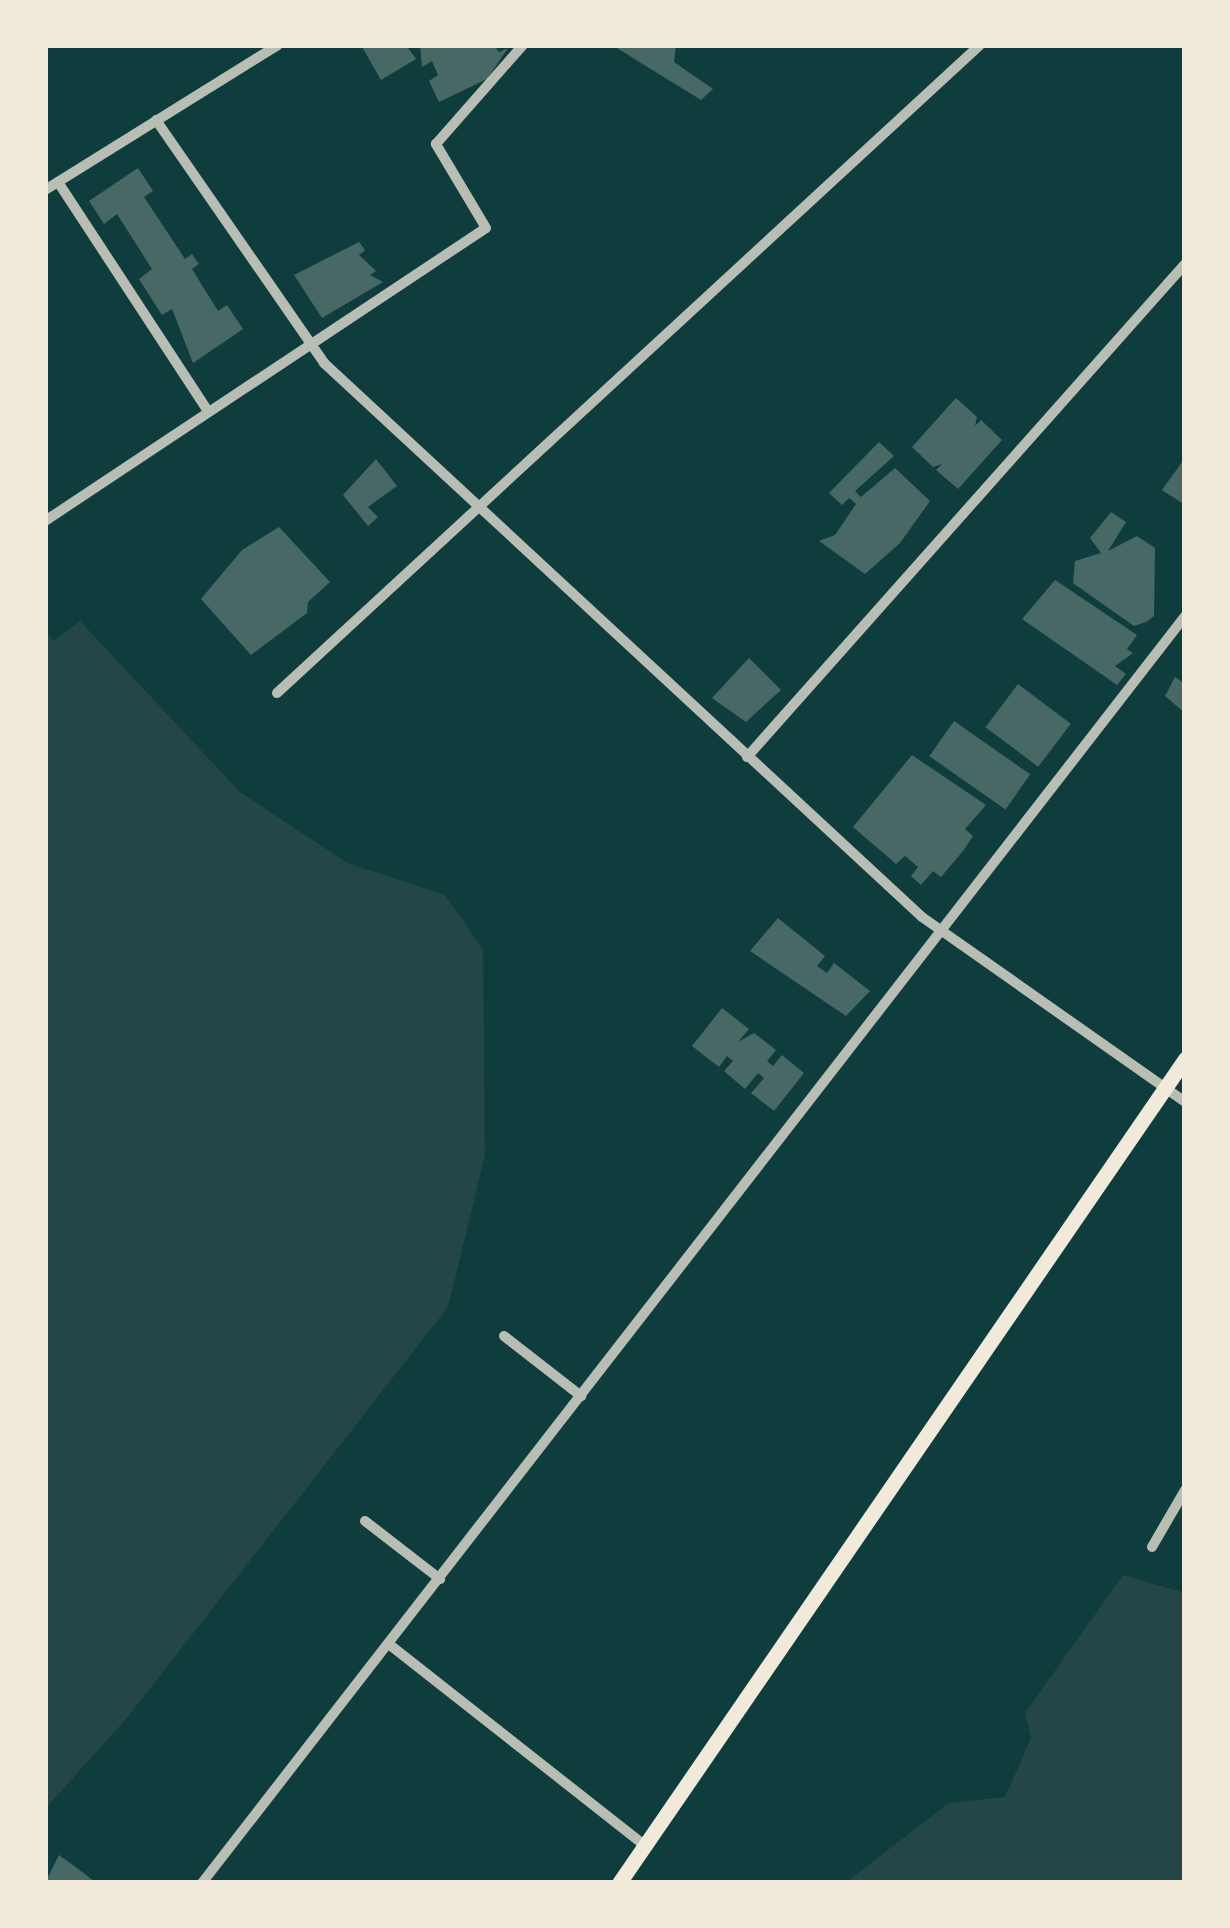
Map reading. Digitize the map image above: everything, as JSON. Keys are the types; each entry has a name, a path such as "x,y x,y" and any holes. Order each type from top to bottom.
{"main road":[{"path":"619,1883 1185,1059"}],"street":[{"path":"45,190 278,45"},
{"path":"45,521 486,228 436,144 523,45"},
{"path":"277,693 980,45"},
{"path":"156,121 307,344 938,931 1185,1102"},
{"path":"58,182 208,411"},
{"path":"747,757 1185,264"},
{"path":"202,1883 1185,616"},
{"path":"504,1336 581,1396"},
{"path":"1152,1547 1185,1490"},
{"path":"365,1520 440,1579"},
{"path":"390,1645 646,1846"}],"shaded area":[{"path":"80,621 240,792 347,863 445,895 483,949 485,1155 448,1307 127,1718 45,1809 45,632 54,641"},
{"path":"1123,1575 1185,1593 1185,1883 845,1883 949,1803 1005,1797 1031,1738 1025,1713"}],"building":[{"path":"361,45 406,45 416,59 381,80"},
{"path":"420,45 494,45 499,52 508,48 487,79 439,102 429,81 438,75 432,61 422,67"},
{"path":"612,45 676,45 674,62 713,89 701,100"},
{"path":"138,168 153,191 144,197 185,259 192,254 199,264 192,269 218,311 227,305 243,329 193,363 172,309 162,315 139,279 152,269 117,214 104,224 89,201"},
{"path":"359,242 365,250 359,255 376,271 370,275 383,282 322,318 294,275"},
{"path":"956,398 977,417 975,426 981,420 1002,440 958,489 936,470 942,464 933,467 912,447"},
{"path":"879,442 894,456 855,491 861,497 895,468 930,501 900,543 865,574 819,541 835,535 856,504 849,498 842,505 829,493"},
{"path":"1185,458 1185,505 1162,490"},
{"path":"376,459 397,486 368,507 378,517 368,526 343,495"},
{"path":"1111,512 1126,522 1108,551 1137,536 1155,548 1154,616 1134,626 1073,583 1075,561 1101,553 1090,538"},
{"path":"279,527 330,582 308,602 307,613 251,655 201,599 242,550"},
{"path":"1055,580 1137,635 1127,649 1133,653 1115,666 1126,674 1117,685 1022,619"},
{"path":"749,658 781,690 746,722 712,698"},
{"path":"1175,677 1185,684 1185,713 1165,696"},
{"path":"1018,684 1071,724 1038,767 986,727"},
{"path":"954,721 1030,774 1006,810 929,756"},
{"path":"912,755 986,805 965,829 973,836 963,851 941,877 933,871 921,885 911,876 918,867 905,856 896,864 853,827"},
{"path":"778,918 825,956 817,966 827,973 834,963 870,991 846,1016 750,951"},
{"path":"722,1008 749,1029 738,1042 754,1033 776,1050 767,1061 773,1066 782,1055 804,1073 774,1111 751,1093 764,1078 758,1073 745,1089 724,1071 733,1061 727,1056 719,1067 692,1046"},
{"path":"59,1855 85,1874 96,1883 45,1883"}]}
